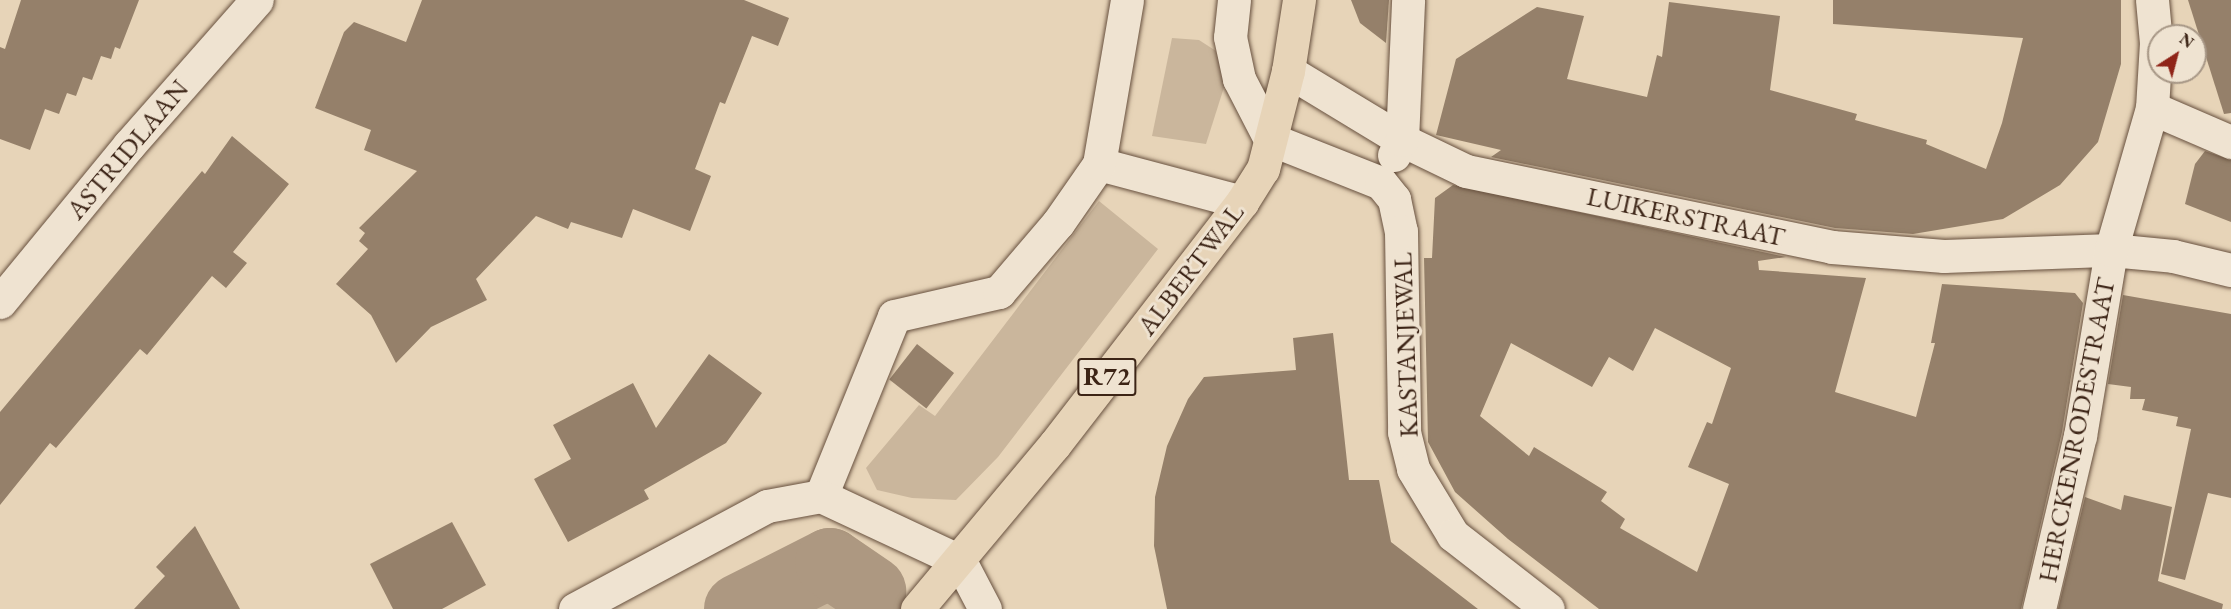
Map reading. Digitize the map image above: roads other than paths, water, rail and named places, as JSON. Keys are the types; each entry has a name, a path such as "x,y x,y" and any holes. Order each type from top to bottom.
{"main road":[{"name":"ALBERTWAL","path":"960,561 1242,202 1263,169 1288,71 1299,0"},
{"name":"R72","path":"921,608 960,561"}],"street":[{"name":"ASTRIDLAAN","path":"0,302 129,145 257,0"},
{"path":"821,496 894,316 999,292 1058,223 1099,164 1127,0"},
{"path":"1234,0 1230,37 1239,79 1270,139 1381,183 1402,140 1408,0"},
{"name":"HERCKENRODESTRAAT","path":"2040,609 2080,436 2111,250 2152,108 2156,44 2152,0"},
{"name":"LUIKERSTRAAT","path":"1288,71 1402,140 1466,171 1832,247 1944,256 2111,250 2173,256 2231,270"},
{"path":"2152,108 2231,142"},
{"path":"1099,164 1242,202"},
{"name":"KASTANJEWAL","path":"1381,183 1394,199 1401,231 1404,432 1413,469 1453,535 1548,609"},
{"path":"575,609 767,506 821,496 960,561 985,609"}],"waterway":[{"path":"739,609 830,563 871,591"}]}
